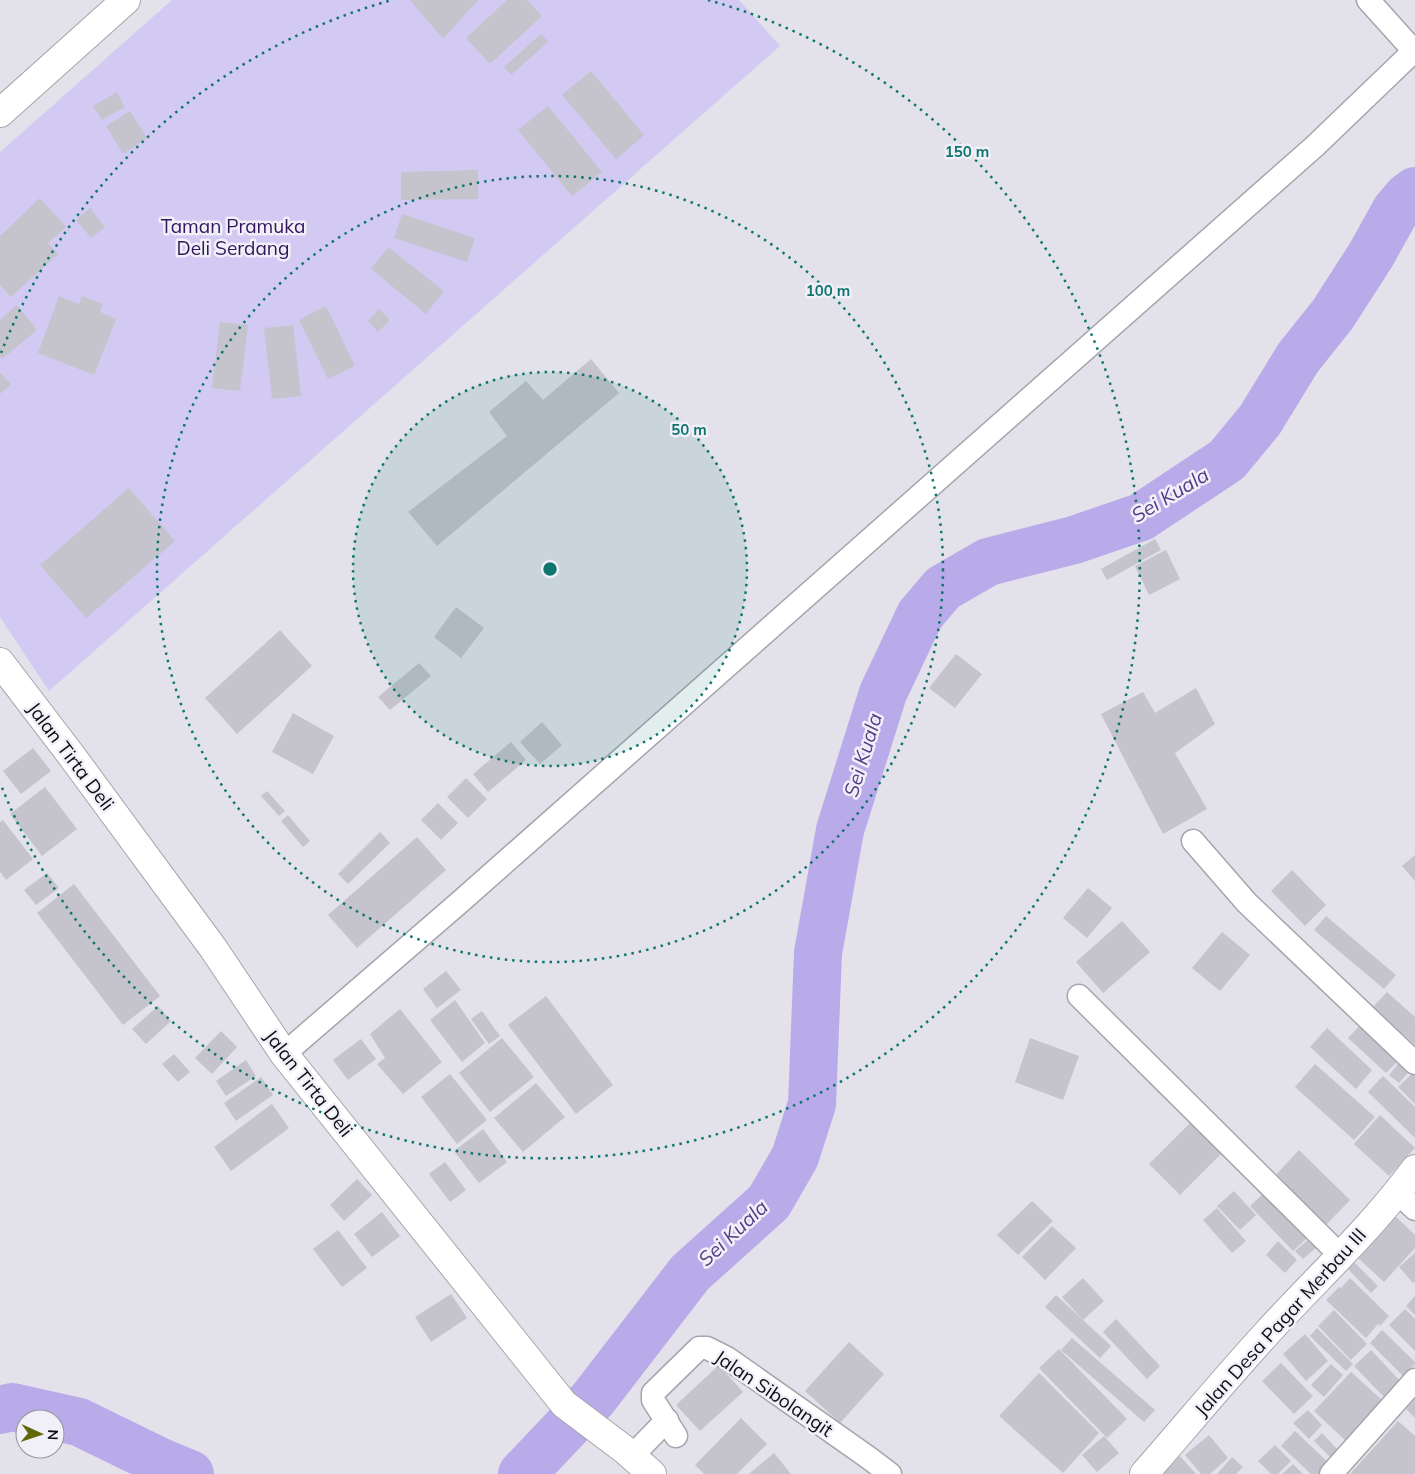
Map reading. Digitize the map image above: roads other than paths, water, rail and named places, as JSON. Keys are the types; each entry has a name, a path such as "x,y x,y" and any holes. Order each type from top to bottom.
{"street":[{"path":"0,113 126,0"},
{"path":"284,1054 460,902 1308,153 1414,52 1368,0"},
{"name":"Jalan Tirta Deli","path":"0,662 71,754 213,948 284,1054 564,1404 629,1453 652,1474"},
{"path":"1193,841 1247,903 1415,1063"},
{"path":"1079,996 1340,1255"},
{"name":"Jalan Desa Pagar Merbau III","path":"1144,1474 1267,1333 1340,1255 1406,1201 1415,1169"},
{"name":"Jalan Sibolangit","path":"629,1453 672,1428 654,1400 653,1393 699,1348 707,1348 727,1358 890,1474"},
{"path":"1331,1474 1415,1380"}],"waterway":[{"name":"Sei Kuala","path":"522,1474 593,1399 690,1273 769,1202 795,1157 812,1104 818,953 840,830 883,693 920,615 943,588 988,562 1074,540 1141,517 1227,460 1260,420 1298,358 1333,314 1371,255 1396,210 1415,191"},
{"name":"Sei Kuala","path":"0,1410 12,1407 79,1422 190,1474"}],"park label":[{"name":"Taman Pramuka Deli Serdang","path":"233,237"}]}
